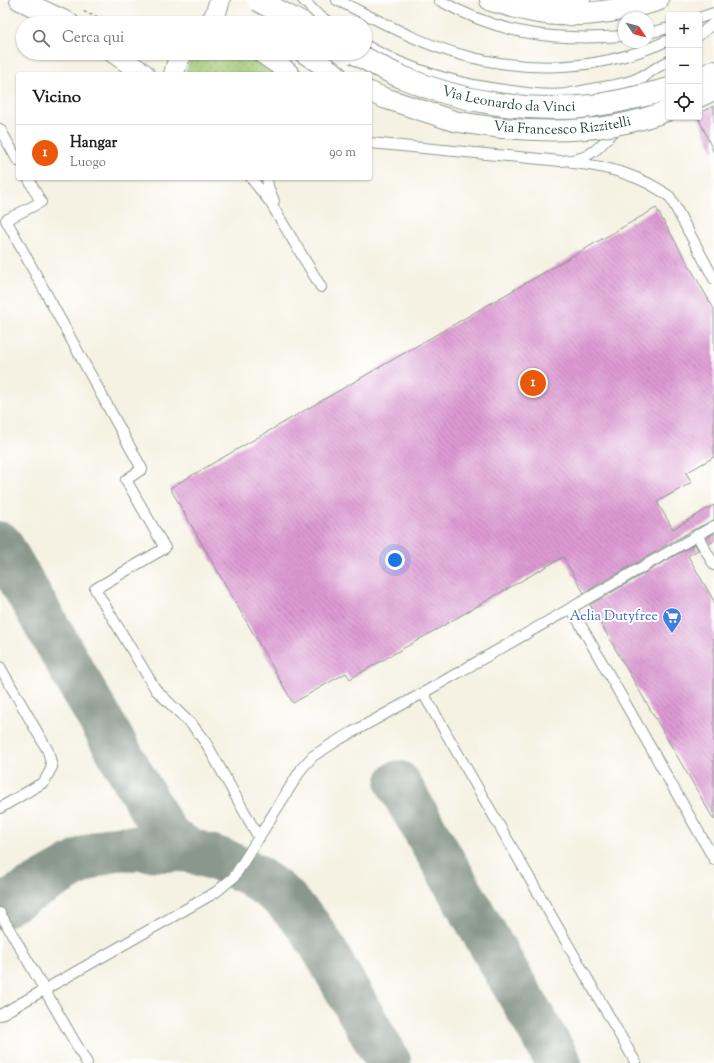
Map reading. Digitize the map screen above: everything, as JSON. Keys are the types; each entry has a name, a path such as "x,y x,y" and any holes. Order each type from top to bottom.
{"main road":[{"path":"258,0 287,16"},
{"path":"492,0 533,11 571,14 608,11 657,0"},
{"path":"536,0 579,0"},
{"name":"Via Leonardo da Vinci","path":"368,60 389,71 427,87 462,96 514,105 554,107 590,106 628,100 666,90"},
{"path":"702,77 714,72"}],"street":[{"path":"20,0 54,16"},
{"path":"214,16 220,0"},
{"path":"271,0 277,16"},
{"path":"124,60 141,72"},
{"path":"175,72 178,60"},
{"path":"272,60 287,72"},
{"path":"315,60 333,72"},
{"path":"702,96 714,90"},
{"name":"Via Francesco Rizzitelli","path":"376,101 419,120 440,122 454,121 471,124 552,131 580,130 628,123 645,119 666,111"}],"lane":[{"path":"303,0 320,16"},
{"path":"337,0 371,16"},
{"path":"439,0 476,19 531,34 558,38 618,36"},
{"path":"702,17 714,13"},
{"path":"372,16 437,47 461,55 486,61 518,65 555,67 585,65 615,60 641,52 666,41"},
{"path":"702,24 714,17"},
{"path":"702,32 714,22"},
{"path":"654,32 666,29"},
{"path":"372,49 418,71 452,81 476,87 535,94 566,94 633,81 666,63"},
{"path":"561,161 576,160 588,155 608,138 623,116 636,88 650,71"},
{"path":"0,130 16,158"},
{"path":"372,143 588,164 622,173 649,184 670,197 714,279"},
{"path":"29,180 41,202 3,222 142,470 126,480 165,548 95,588 156,690 193,726 206,743 259,838"},
{"path":"253,180 270,202 321,287"},
{"path":"267,180 273,199 293,239"},
{"path":"0,1015 216,892 234,877 302,768 313,756 340,739 714,526"},
{"path":"697,535 714,565"},
{"path":"571,608 714,859"},
{"path":"0,667 48,751 52,767 44,782 0,808"},
{"path":"423,693 636,1063"},
{"path":"0,913 87,1063"}],"green space":[{"path":"253,60 273,72 186,72 190,61"}],"building":[{"path":"714,106 714,153 699,120 702,120 702,112"},
{"path":"656,208 714,309 714,457 686,473 692,482 657,502 673,529 714,505 714,520 693,530 584,593 563,557 350,679 346,673 293,703 170,488"},
{"path":"714,533 714,541 709,544 706,538"},
{"path":"695,544 698,550 688,556 714,601 714,820 590,605"}],"taxiway":[{"path":"0,544 163,829 172,840 190,850"},
{"path":"398,783 559,1063"},
{"path":"0,907 87,858 111,849 190,850 226,862 251,874 283,897 308,925 322,946 389,1063"}],"place":[{"name":"Hangar","path":"533,383"},
{"name":"Aelia Dutyfree","path":"672,634"}]}
